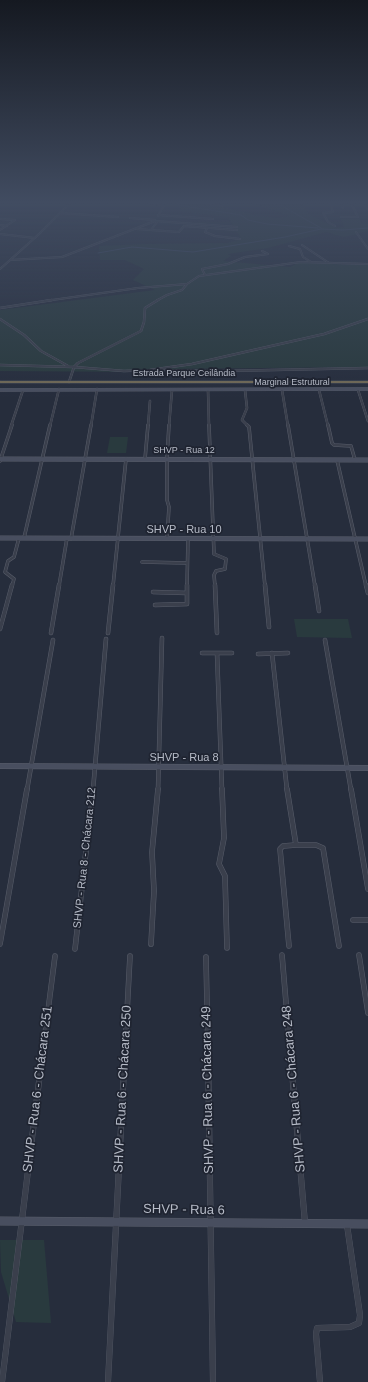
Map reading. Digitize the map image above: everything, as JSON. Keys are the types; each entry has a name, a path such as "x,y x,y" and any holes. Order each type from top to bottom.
{"highway":[{"name":"Estrada Parque Ceilândia","path":"0,383 368,383"},
{"name":"Estrada Parque Ceilândia","path":"0,383 368,383"}],"street":[{"path":"205,275 202,269 210,267"},
{"path":"69,382 74,367 78,363 140,331 144,322 145,308 167,295 182,290 187,284 198,276 258,267"},
{"path":"0,308 138,288 187,284"},
{"path":"0,319 24,335 41,351 69,367"},
{"path":"150,370 192,364 324,334 368,319"},
{"path":"0,365 74,367 124,371 225,371 368,368"},
{"path":"0,629 14,579 6,572 8,561 14,557 21,538 59,389"},
{"path":"51,633 96,389"},
{"name":"Marginal Estrutural","path":"0,390 368,390"},
{"path":"0,460 23,390"},
{"path":"167,538 167,459 172,390"},
{"path":"208,390 214,555 224,557 226,559 225,569 216,571 214,575 217,633"},
{"path":"245,390 247,410 242,420 249,427 269,627"},
{"path":"282,390 320,610"},
{"path":"319,390 333,444 351,446 355,460"},
{"path":"358,390 368,421"},
{"path":"145,459 150,401"},
{"path":"108,633 126,459"},
{"name":"SHVP - Rua 12","path":"0,460 368,460"},
{"path":"337,460 368,593"},
{"name":"SHVP - Rua 10","path":"0,538 368,539"},
{"path":"155,605 185,605 187,603 188,539"},
{"path":"142,562 187,563"},
{"path":"152,592 187,593"},
{"path":"151,944 154,891 152,852 159,768 162,638"},
{"name":"SHVP - Rua 8 - Chácara 212","path":"75,949 95,767 106,639"},
{"path":"0,944 53,640"},
{"path":"325,640 368,889"},
{"path":"202,653 232,653"},
{"path":"217,653 224,838 219,864 225,876 227,948"},
{"path":"272,653 284,768 296,845"},
{"path":"258,654 288,653"},
{"name":"SHVP - Rua 8","path":"0,766 368,768"},
{"path":"289,946 280,849 283,846 296,845 316,845 323,848 339,946"},
{"path":"353,920 368,920"},
{"name":"SHVP - Rua 6 - Chácara 248","path":"282,955 305,1224"},
{"path":"358,955 368,1013"},
{"name":"SHVP - Rua 6 - Chácara 251","path":"2,1382 55,956"},
{"name":"SHVP - Rua 6 - Chácara 250","path":"108,1382 130,956"},
{"name":"SHVP - Rua 6 - Chácara 249","path":"206,956 213,1382"},
{"name":"SHVP - Rua 6","path":"0,1221 210,1224 368,1224"},
{"path":"320,1382 316,1334 317,1328 350,1327 359,1323 360,1315 347,1224"}],"shaded area":[{"path":"141,267 368,267 368,367 159,369 148,372 0,371 0,310 155,290 133,280 144,269"},
{"path":"110,437 128,437 126,453 107,453"},
{"path":"294,619 348,619 352,638 297,637"},
{"path":"0,1240 44,1240 51,1323 16,1322 1,1272"}]}
